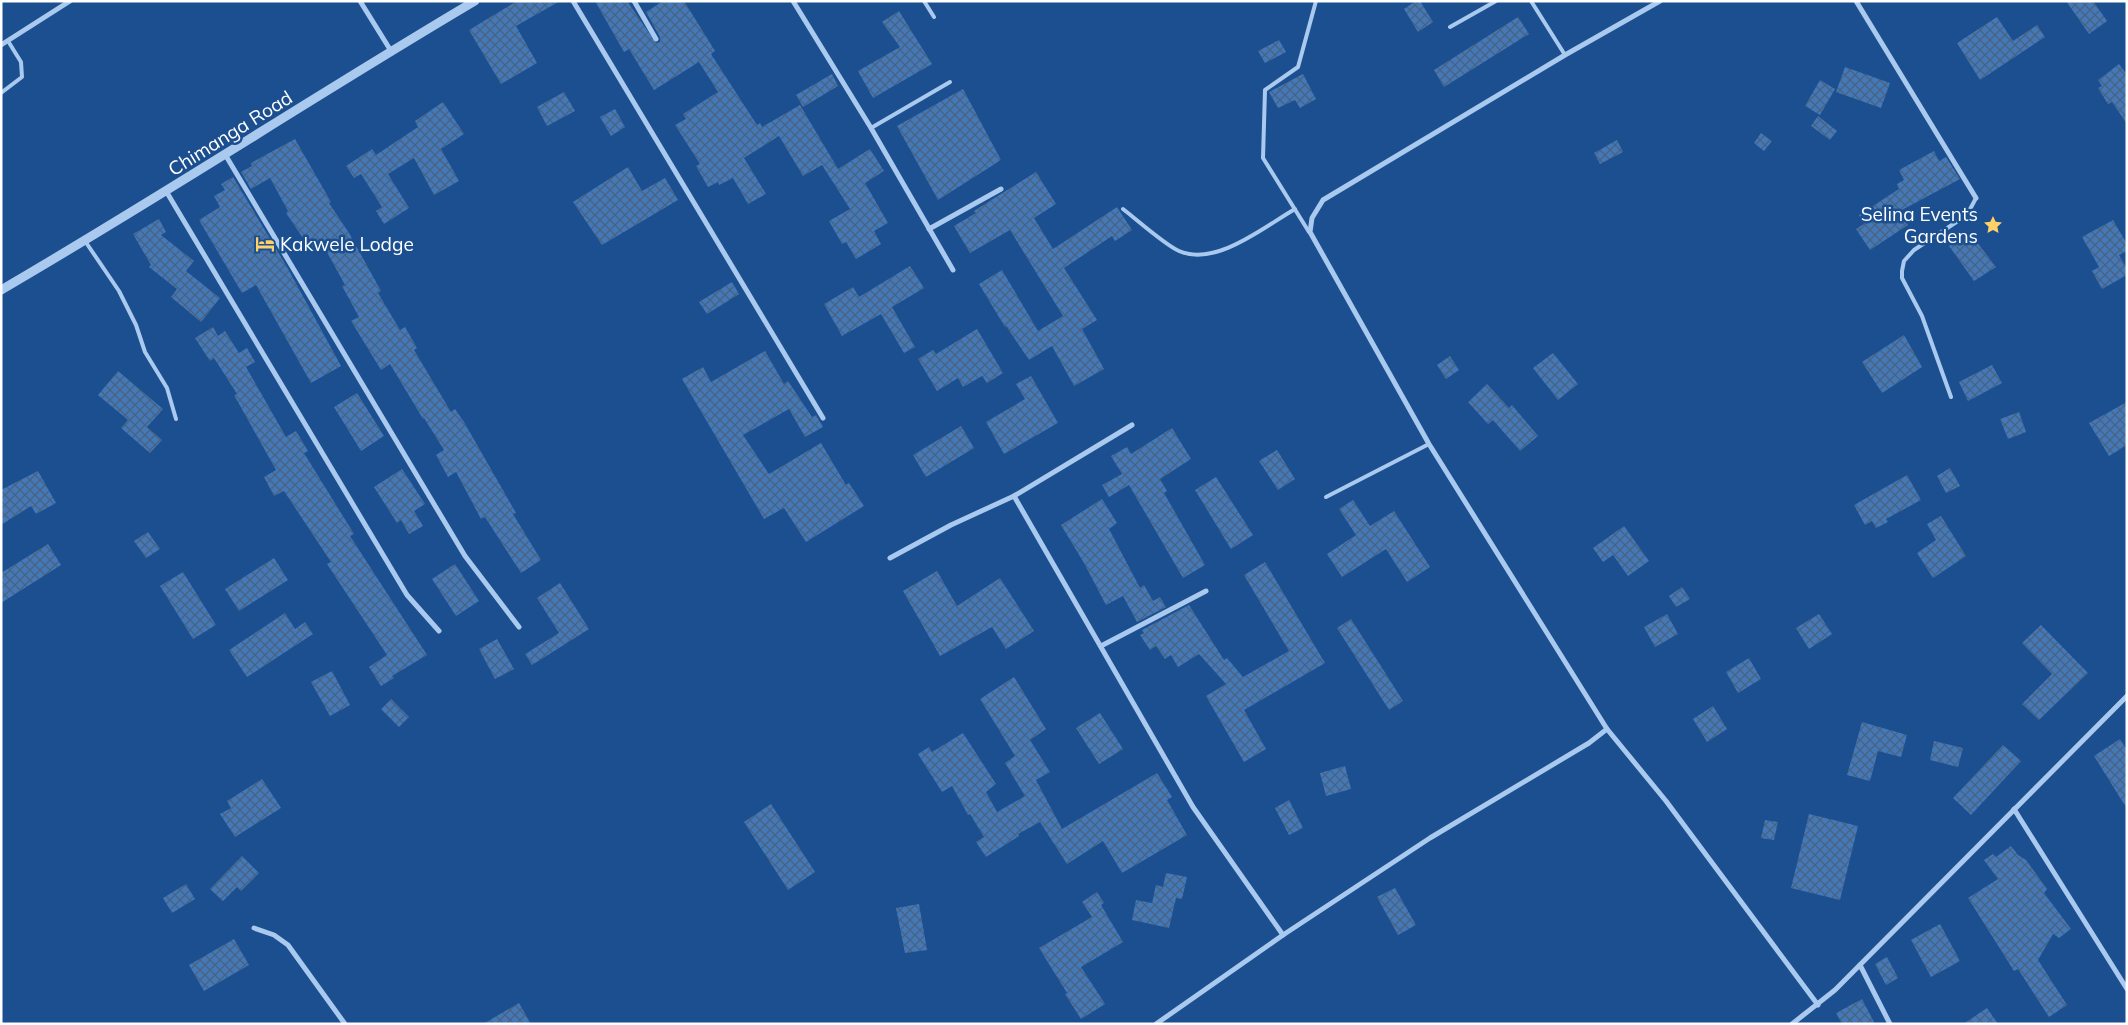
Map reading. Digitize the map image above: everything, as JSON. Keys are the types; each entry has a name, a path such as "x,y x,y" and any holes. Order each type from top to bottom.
{"street":[{"path":"1,45 70,1"},
{"path":"360,1 391,51"},
{"name":"Chimanga Road","path":"1,290 226,156 391,51 475,1"},
{"path":"573,1 823,418"},
{"path":"634,1 656,39"},
{"path":"793,1 871,128 953,270"},
{"path":"1660,1 1565,55 1323,200 1312,218 1310,232 1429,444 1606,729 1666,802 1818,1005"},
{"path":"1856,1 1976,198"},
{"path":"226,156 465,556 519,627"},
{"path":"930,229 1001,188"},
{"path":"166,191 407,595 438,631"},
{"path":"890,558 952,525 1014,496 1132,425"},
{"path":"1014,496 1194,807 1283,935"},
{"path":"1101,646 1206,591"},
{"path":"1792,1024 1818,1005 1860,965 2127,696"},
{"path":"1156,1024 1283,935 1430,838 1589,743 1606,729"},
{"path":"2014,808 2127,990"},
{"path":"254,928 274,935 288,945 345,1024"},
{"path":"1860,965 1890,1024"}],"lane":[{"path":"924,1 934,17"},
{"path":"1310,232 1262,158 1264,94 1268,86 1298,67 1316,1"},
{"path":"1450,27 1496,1"},
{"path":"1531,1 1565,55"},
{"path":"1,93 22,78 23,69 8,41"},
{"path":"871,128 950,82"},
{"path":"1951,397 1922,316 1902,278 1902,271 1904,261 1914,250 1967,215 1976,198"},
{"path":"1123,209 1178,251 1207,255 1223,250 1295,210"},
{"path":"85,241 123,300 136,325 145,352 167,388 176,419"},
{"path":"1326,497 1429,444"}],"building":[{"path":"517,1 560,1 516,26 537,63 501,84 469,30"},
{"path":"595,1 627,1 656,43 660,42 660,37 646,12 663,1 684,1 715,51 711,54 757,125 760,123 762,127 800,105 838,169 870,149 884,171 865,183 888,223 874,231 881,244 856,259 846,242 842,244 829,221 850,209 822,165 803,176 779,136 744,158 766,194 748,204 733,178 719,185 718,182 708,187 696,166 700,164 675,125 686,119 683,114 718,92 699,62 654,90 629,49 624,52"},
{"path":"1416,1 1420,1 1433,22 1418,32 1404,9"},
{"path":"2066,1 2093,1 2107,21 2089,34"},
{"path":"899,11 932,64 873,98 858,71 900,47 882,22"},
{"path":"1518,17 1529,34 1444,87 1434,70"},
{"path":"1997,17 2013,41 2037,25 2045,37 1980,80 1957,43"},
{"path":"1279,40 1286,52 1265,63 1258,51"},
{"path":"2119,64 2127,75 2127,124 2112,102 2108,104 2098,88 2102,86 2098,80"},
{"path":"1845,67 1890,83 1881,108 1836,92"},
{"path":"832,74 838,86 803,107 796,95"},
{"path":"1303,74 1316,99 1300,108 1295,100 1278,108 1269,92"},
{"path":"1820,80 1835,89 1820,115 1805,106"},
{"path":"963,89 1001,160 938,200 897,126"},
{"path":"564,92 575,111 547,126 537,107"},
{"path":"443,102 464,134 441,149 459,181 434,195 414,158 388,174 409,208 384,224 376,211 382,207 361,174 354,178 346,166 372,149 376,155 418,127 415,121"},
{"path":"615,109 625,127 611,136 600,117"},
{"path":"1818,116 1837,131 1830,140 1811,126"},
{"path":"1761,133 1772,141 1764,151 1754,143"},
{"path":"295,139 331,202 329,203 349,233 381,291 378,293 400,330 405,327 417,348 414,350 451,412 455,409 464,422 516,513 513,514 541,560 521,573 485,517 481,519 456,472 448,477 436,455 444,450 390,364 381,370 351,321 359,317 342,286 345,285 322,243 311,250 286,213 288,211 270,178 251,189 241,172 252,166 251,163"},
{"path":"1617,140 1623,152 1600,164 1594,153"},
{"path":"1934,151 1939,161 1946,157 1960,179 1900,211 1908,225 1870,250 1856,229 1864,224 1859,215 1899,189 1897,184 1904,180 1899,170"},
{"path":"628,167 642,191 665,178 678,200 602,245 573,202"},
{"path":"1036,172 1056,204 1034,218 1053,249 1117,207 1132,230 1115,241 1112,236 1064,268 1097,320 1082,329 1104,369 1074,386 1052,346 1029,360 1005,327 979,284 1002,270 1038,331 1063,316 1010,230 970,253 954,226 976,213 974,211"},
{"path":"233,177 287,267 341,366 311,383 256,285 242,293 199,220 220,207 214,196 225,190 221,184"},
{"path":"159,219 166,232 161,235 194,261 186,271 220,298 201,322 171,297 177,289 149,267 151,265 133,234"},
{"path":"2113,220 2127,244 2127,251 2119,255 2127,269 2127,275 2102,289 2092,271 2099,267 2082,237"},
{"path":"1970,233 1996,267 1974,281 1949,246"},
{"path":"910,266 924,288 892,307 915,347 904,353 881,314 842,336 824,304 853,287 859,297"},
{"path":"732,282 739,294 707,314 699,302"},
{"path":"213,327 218,336 225,331 239,353 247,348 255,362 246,367 286,437 296,431 308,451 304,453 354,534 350,536 427,655 392,676 394,678 381,686 369,667 387,655 327,564 331,562 284,491 274,496 264,477 276,470 234,395 237,394 214,358 210,361 195,338"},
{"path":"977,329 1003,373 987,383 982,376 963,387 958,378 937,391 918,359 933,350 936,354"},
{"path":"1904,335 1922,367 1882,393 1862,362"},
{"path":"765,351 784,384 788,381 812,417 816,415 823,427 805,437 789,409 743,435 769,474 821,443 846,485 849,483 864,506 806,542 784,508 764,519 682,379 703,367 711,382"},
{"path":"1553,353 1578,384 1558,400 1533,368"},
{"path":"1450,356 1459,370 1446,379 1437,365"},
{"path":"1992,365 2002,383 1968,401 1959,382"},
{"path":"118,371 163,409 147,427 162,440 150,453 121,428 128,420 98,395"},
{"path":"1031,376 1058,423 1004,454 986,422 1025,399 1016,384"},
{"path":"1487,384 1509,408 1512,405 1538,436 1520,451 1493,420 1488,424 1468,402"},
{"path":"357,393 384,436 361,451 334,407"},
{"path":"2127,402 2127,445 2109,456 2089,423"},
{"path":"2019,412 2026,432 2008,439 2000,419"},
{"path":"961,426 974,448 926,477 913,455"},
{"path":"1172,428 1191,459 1160,479 1167,491 1164,493 1205,565 1183,578 1129,485 1109,497 1102,485 1122,474 1111,456 1127,447 1131,454"},
{"path":"1277,450 1295,479 1278,490 1259,461"},
{"path":"1950,468 1960,486 1946,493 1937,476"},
{"path":"402,469 425,504 414,511 423,526 409,534 401,520 397,523 374,487"},
{"path":"38,471 56,503 36,514 31,506 1,525 1,490"},
{"path":"1907,475 1921,500 1886,519 1888,522 1876,528 1872,521 1865,525 1854,505"},
{"path":"1216,477 1253,535 1231,549 1195,490"},
{"path":"1102,499 1117,523 1109,529 1140,588 1144,585 1153,601 1160,597 1166,607 1137,622 1123,596 1106,605 1061,525"},
{"path":"1353,500 1370,526 1394,511 1430,567 1407,582 1386,549 1342,577 1327,554 1356,535 1339,509"},
{"path":"1941,516 1966,556 1933,578 1917,553 1936,540 1927,524"},
{"path":"1624,526 1649,561 1628,576 1613,555 1603,562 1593,548"},
{"path":"148,532 160,549 146,558 134,541"},
{"path":"48,544 61,565 1,603 1,573"},
{"path":"274,558 288,580 239,611 225,589"},
{"path":"1265,562 1325,663 1244,710 1266,749 1244,762 1206,696 1226,684 1199,654 1178,667 1171,655 1165,659 1156,646 1150,650 1140,635 1144,633 1142,630 1189,605 1224,660 1227,658 1243,677 1289,651 1244,575"},
{"path":"455,564 479,601 456,616 432,579"},
{"path":"937,571 957,606 1000,578 1034,631 1006,649 992,627 940,656 903,591"},
{"path":"183,572 216,625 193,639 160,586"},
{"path":"560,583 589,629 532,665 525,654 559,633 537,598"},
{"path":"1682,587 1690,599 1676,607 1669,596"},
{"path":"285,613 295,629 305,622 313,634 247,677 229,650"},
{"path":"1667,614 1678,634 1655,647 1644,627"},
{"path":"1819,614 1832,634 1809,649 1796,628"},
{"path":"1351,619 1403,701 1389,710 1337,628"},
{"path":"2041,625 2088,673 2039,720 2022,704 2052,674 2022,643"},
{"path":"497,639 514,669 495,679 479,649"},
{"path":"1749,658 1761,679 1738,693 1726,672"},
{"path":"332,671 350,705 330,716 311,682"},
{"path":"1014,677 1046,729 1030,740 1050,772 1036,780 1062,829 1157,773 1172,797 1167,800 1187,835 1122,873 1103,841 1067,864 1040,822 1018,834 1019,836 986,857 976,842 984,837 970,814 968,815 952,786 942,792 918,754 929,747 932,752 963,733 996,784 986,792 997,812 1025,796 1005,763 1015,756 980,699"},
{"path":"391,699 409,717 399,727 381,709"},
{"path":"1713,706 1727,729 1707,742 1693,719"},
{"path":"1100,713 1123,749 1099,764 1076,728"},
{"path":"1862,722 1907,735 1901,757 1878,751 1870,781 1847,775"},
{"path":"2120,739 2127,750 2127,809 2094,756"},
{"path":"1934,741 1963,748 1958,767 1930,760"},
{"path":"2003,745 2021,761 1971,815 1953,798"},
{"path":"1345,766 1351,789 1326,796 1320,773"},
{"path":"262,779 281,808 235,837 220,814 231,808 227,801"},
{"path":"1289,800 1303,828 1289,835 1275,808"},
{"path":"771,804 815,872 788,890 744,822"},
{"path":"1809,814 1858,826 1840,900 1791,888"},
{"path":"1765,820 1778,822 1774,840 1761,838"},
{"path":"2011,846 2018,855 2026,860 2047,889 2044,893 2071,929 2059,938 2053,934 2038,960 2067,1005 2049,1017 2018,969 2014,971 1968,898 1998,879 1984,860 1993,854 1996,857"},
{"path":"242,856 259,873 241,891 237,887 223,901 210,889"},
{"path":"1166,873 1187,877 1182,899 1176,898 1169,928 1132,920 1136,900 1152,903 1156,885 1163,887"},
{"path":"186,884 195,899 172,913 163,898"},
{"path":"1395,888 1416,925 1398,935 1377,897"},
{"path":"1097,892 1104,903 1101,905 1123,942 1081,967 1105,1004 1081,1019 1039,948 1092,917 1082,902"},
{"path":"919,904 927,950 905,953 896,908"},
{"path":"1940,924 1960,961 1931,977 1911,940"},
{"path":"234,939 249,965 204,991 189,965"},
{"path":"1887,957 1898,978 1886,985 1875,964"},
{"path":"1862,999 1875,1024 1842,1024 1836,1013"},
{"path":"519,1003 531,1024 483,1024"},
{"path":"1987,1008 1998,1024 1963,1024"}],"place":[{"name":"Selina Events Gardens","path":"1993,225"},
{"name":"Kakwele Lodge","path":"265,244"}]}
